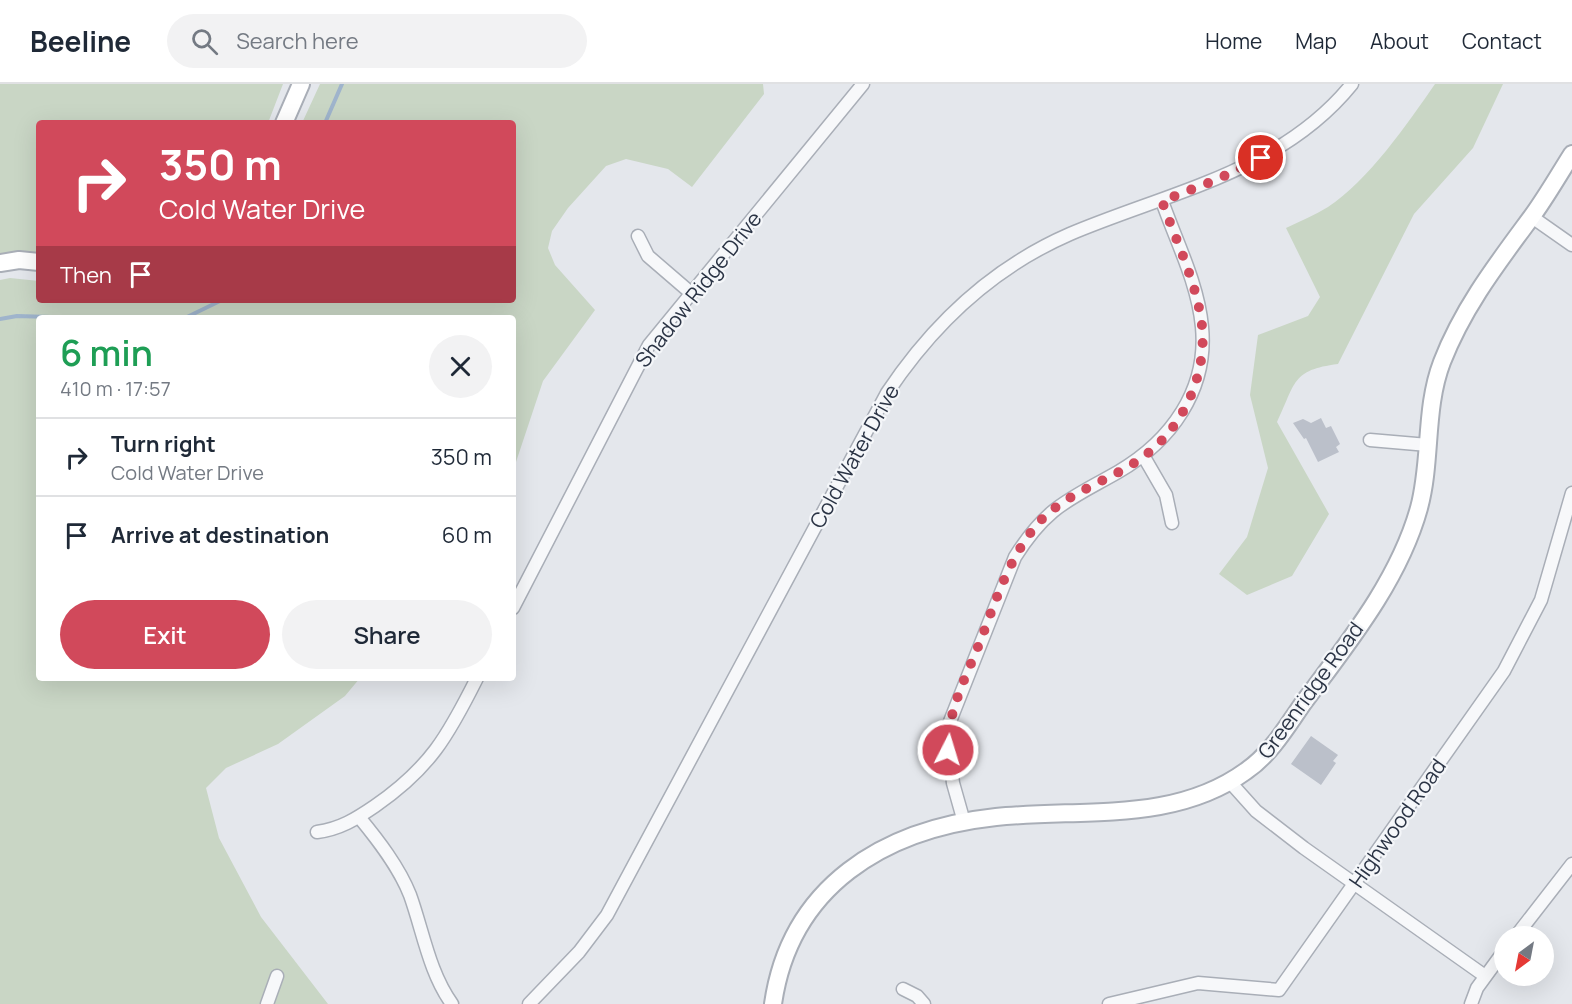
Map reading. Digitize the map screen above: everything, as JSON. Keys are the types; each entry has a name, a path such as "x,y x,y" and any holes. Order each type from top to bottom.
{"street":[{"path":"285,120 301,84"},
{"name":"Shadow Ridge Drive","path":"516,602 628,381 649,345 862,84"},
{"name":"Cold Water Drive","path":"529,1004 579,952 607,915 887,393 919,349 978,290 1020,261 1070,234 1216,180 1275,149 1320,116 1352,84"},
{"name":"Greenridge Road","path":"773,1004 781,963 792,937 806,914 826,889 850,869 879,852 964,822 1029,815 1165,807 1209,794 1230,783 1270,749 1390,579 1419,506 1435,387 1458,326 1478,289 1532,217 1572,154"},
{"path":"964,822 953,783 947,729 1015,557 1029,534 1061,504 1144,457 1170,430 1184,410 1194,387 1202,342 1202,324 1188,271 1162,201"},
{"path":"1532,217 1572,245"},
{"path":"638,236 648,256 691,293"},
{"path":"0,263 19,260 36,262"},
{"path":"1370,440 1428,445"},
{"path":"1144,457 1154,470 1166,495 1172,523"},
{"name":"Highwood Road","path":"1109,1004 1198,983 1279,990 1504,670 1541,600 1569,517 1572,493"},
{"path":"317,832 336,829 359,817 404,786 430,760 451,730 476,681"},
{"path":"1230,783 1256,811 1485,976"},
{"path":"359,817 392,861 409,893 438,979 452,1004"},
{"path":"1524,926 1572,864"},
{"path":"1471,1004 1476,988 1494,964"},
{"path":"267,1004 277,976"},
{"path":"903,989 917,996 924,1004"}],"green space":[{"path":"0,84 283,84 269,120 36,120 36,254 0,256"},
{"path":"320,84 763,84 764,94 692,187 668,169 626,159 606,166 568,208 552,231 548,248 555,265 595,310 543,381 516,462 516,315 36,315 36,681 358,681 345,696 278,744 226,768 206,788 219,838 261,917 328,1004 0,1004 0,280 10,278 36,281 36,303 516,303 516,120 303,120"},
{"path":"1435,84 1503,84 1473,148 1414,214 1338,364 1311,370 1303,375 1292,388 1277,422 1329,514 1292,576 1247,595 1219,574 1247,537 1268,468 1250,395 1258,335 1308,316 1320,297 1286,228 1328,207 1358,182 1413,116"}],"building":[{"path":"1321,418 1326,428 1331,426 1340,444 1336,447 1339,452 1318,462 1306,438 1304,439 1293,423 1303,419 1311,423"},
{"path":"1311,736 1338,755 1333,761 1336,763 1321,785 1291,764"}],"waterway":[{"path":"326,120 342,84"},
{"path":"191,315 216,303"},
{"path":"0,319 17,316 36,317"}],"route":[{"path":"948,750 947,729 958,697 1015,557 1029,534 1045,517 1077,493 1144,457 1170,430 1184,410 1194,387 1200,361 1202,324 1188,271 1162,201 1216,180 1261,158"}]}
